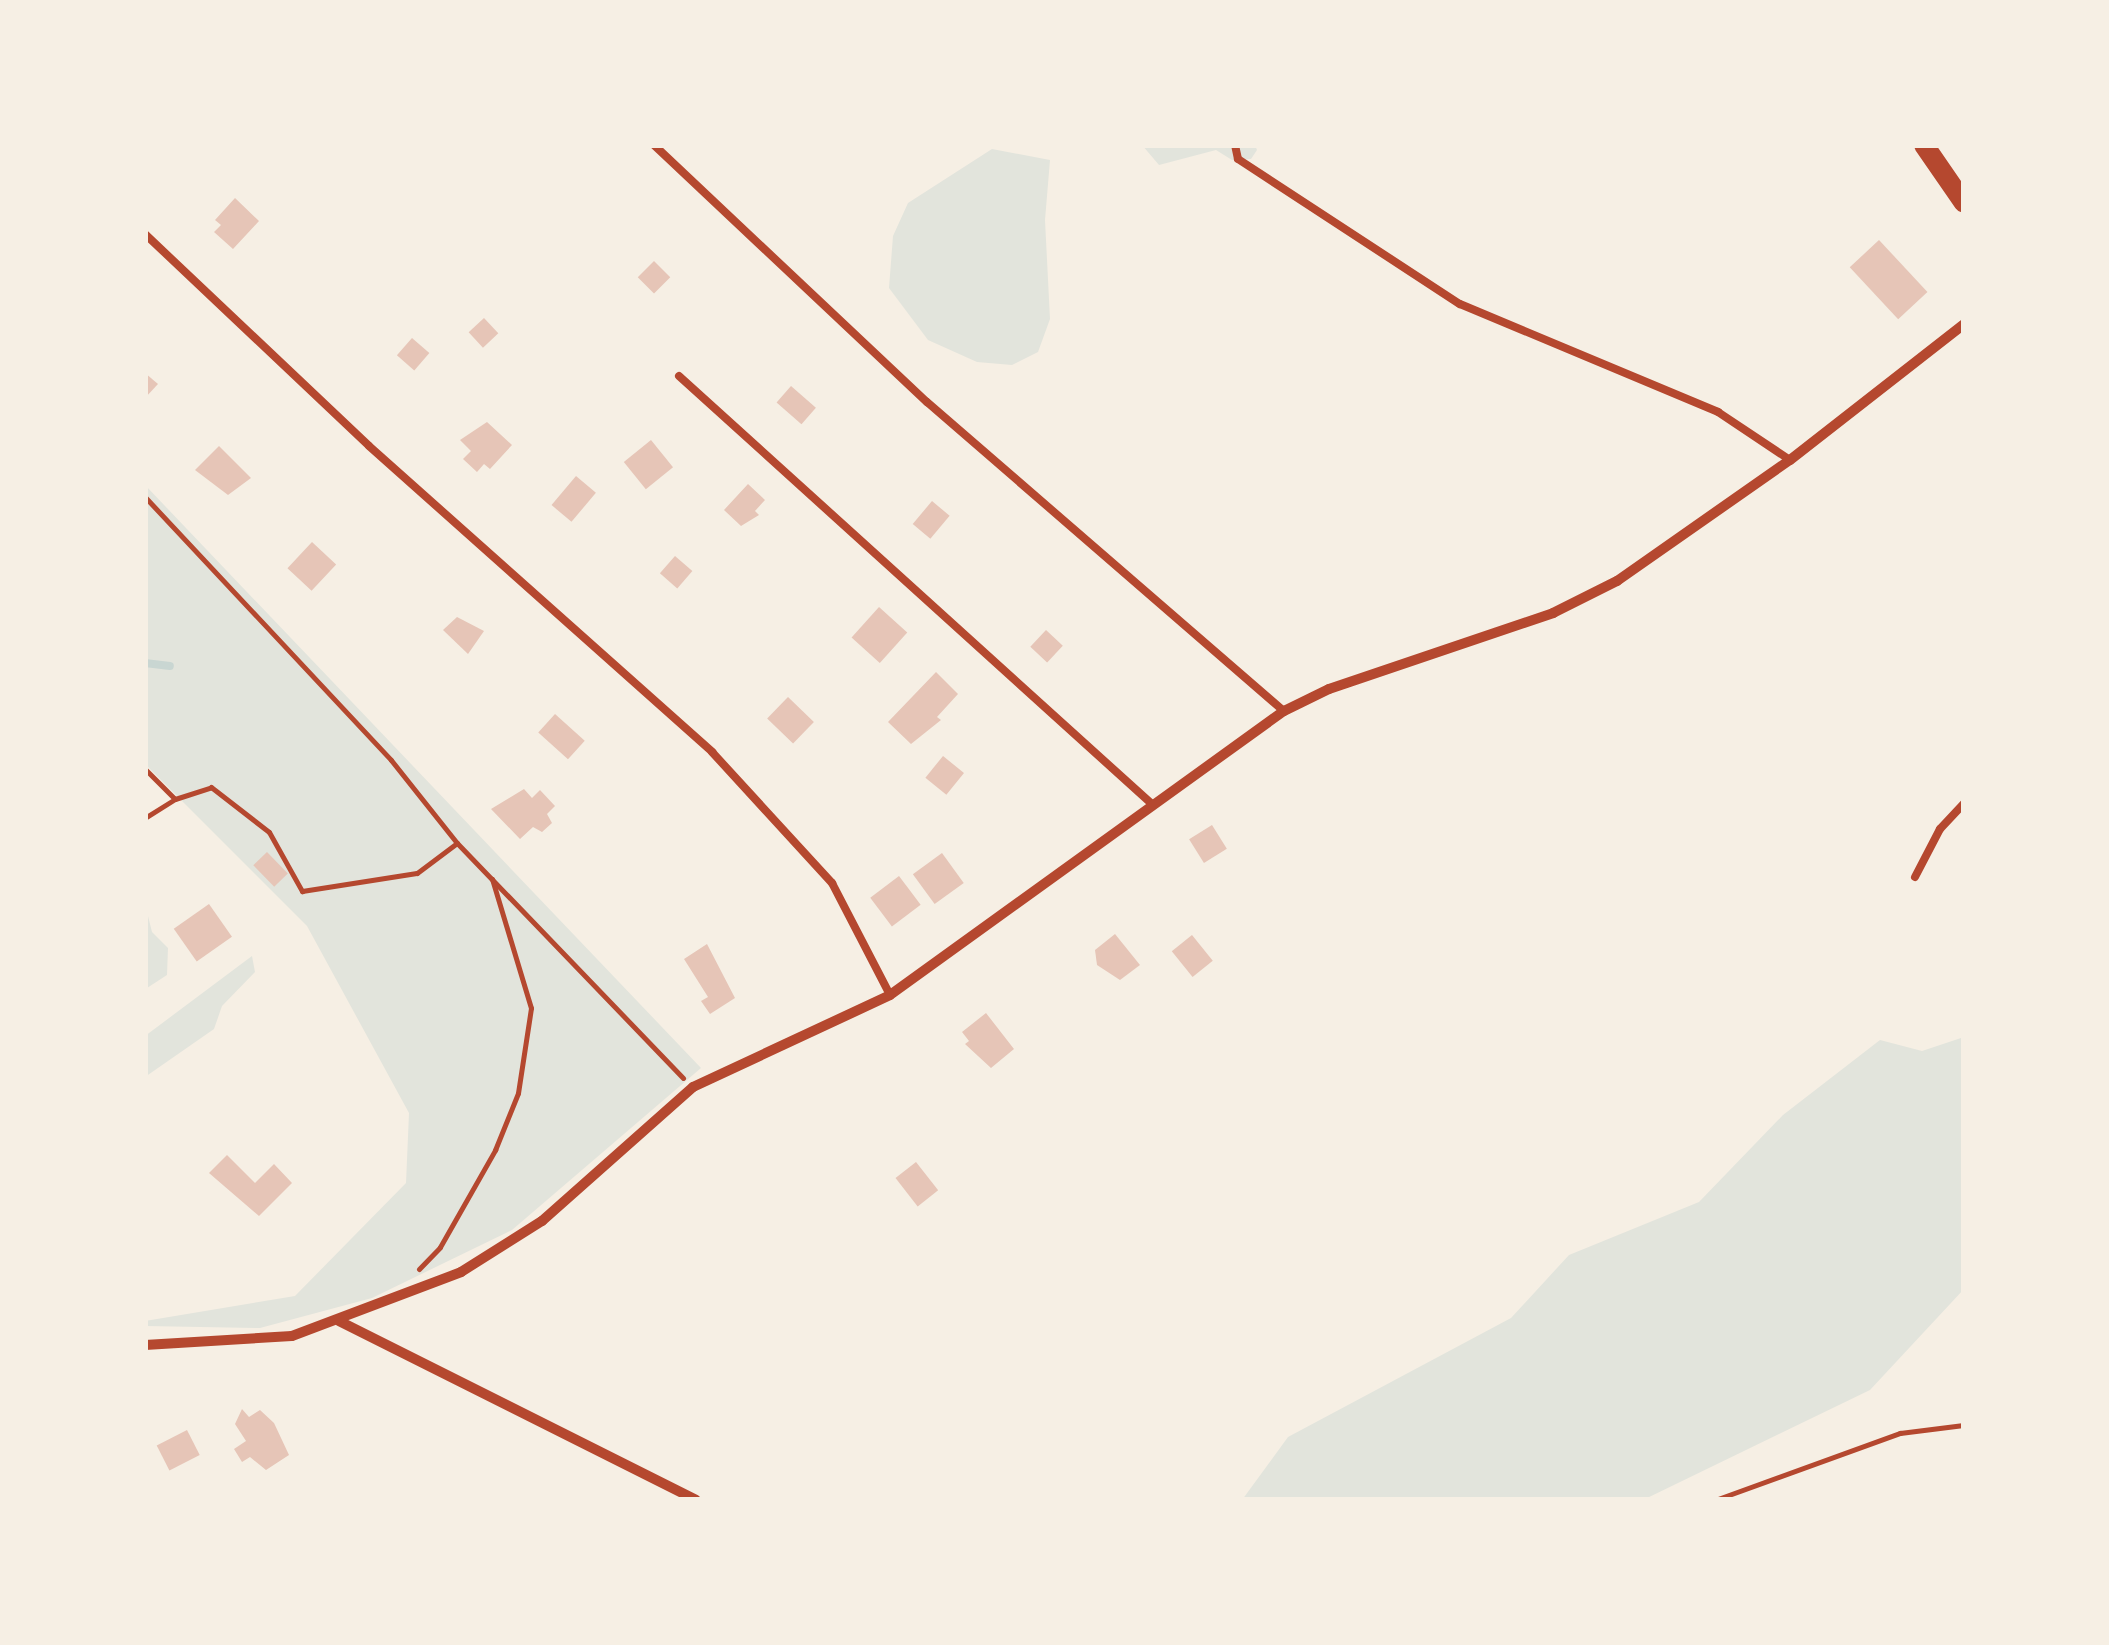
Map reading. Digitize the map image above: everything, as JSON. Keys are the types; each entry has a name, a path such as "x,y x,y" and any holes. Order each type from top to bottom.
{"main road":[{"path":"1924,145 1964,203"}],"street":[{"path":"145,1346 292,1336 384,1306 461,1272 542,1222 692,1086 853,1018 890,995 1284,711 1330,689 1553,614 1617,581 1790,460 1964,324"},
{"path":"339,1321 696,1500"}],"lane":[{"path":"654,145 927,402 1284,711"},
{"path":"1235,145 1238,159 1460,304 1718,412 1790,460"},
{"path":"145,234 368,446 712,752 832,883 890,995"},
{"path":"679,376 1152,804"},
{"path":"1915,877 1940,829 1964,803"}],"path":[{"path":"145,497 391,760 457,842 692,1086"},
{"path":"145,769 175,799"},
{"path":"145,818 175,799 210,787 269,832 302,891 416,872 457,842"},
{"path":"384,1306 440,1247 518,1093 531,1008 491,876"},
{"path":"1715,1500 1900,1433 1964,1425"}],"shaded area":[{"path":"1142,145 1255,145 1257,150 1251,159 1232,160 1216,150 1159,165"},
{"path":"992,149 1050,160 1045,220 1050,319 1038,352 1012,365 977,362 928,340 889,288 893,236 908,203"},
{"path":"145,485 701,1068 512,1230 372,1298 260,1328 145,1326 145,1321 295,1296 406,1183 409,1113 307,926 145,764"},
{"path":"145,904 152,932 168,948 167,975 147,988"},
{"path":"252,956 255,972 222,1006 214,1029 145,1077 145,1036"},
{"path":"1964,1037 1964,1289 1870,1390 1643,1500 1242,1500 1288,1437 1511,1318 1569,1255 1699,1202 1783,1115 1880,1040 1922,1051"}],"building":[{"path":"235,198 259,221 233,249 214,232 221,225 215,220"},
{"path":"1879,240 1927,292 1898,319 1850,267"},
{"path":"654,261 670,277 654,294 638,277"},
{"path":"484,318 498,333 483,348 469,332"},
{"path":"412,338 429,353 414,370 397,355"},
{"path":"145,373 158,384 145,398"},
{"path":"791,386 816,408 801,424 777,403"},
{"path":"487,422 512,445 490,469 484,464 477,472 463,459 471,451 460,440"},
{"path":"651,440 673,467 646,489 624,462"},
{"path":"219,446 251,478 228,495 195,470"},
{"path":"576,476 596,493 571,522 552,505"},
{"path":"748,484 765,500 755,511 759,515 741,526 724,510"},
{"path":"932,501 950,516 930,539 913,524"},
{"path":"312,542 336,565 312,591 287,568"},
{"path":"675,556 692,571 677,588 660,573"},
{"path":"879,607 907,632 880,663 852,637"},
{"path":"457,617 484,631 468,654 443,630"},
{"path":"1046,630 1063,646 1047,663 1030,647"},
{"path":"936,672 958,694 937,717 941,720 911,744 888,722"},
{"path":"788,697 814,722 793,744 767,719"},
{"path":"555,714 585,741 568,759 538,733"},
{"path":"943,756 964,773 946,795 925,778"},
{"path":"524,789 532,798 540,790 555,806 547,814 552,823 542,832 533,827 520,839 491,809"},
{"path":"1212,825 1227,849 1204,863 1189,839"},
{"path":"267,852 288,874 274,887 253,865"},
{"path":"942,853 964,883 935,904 913,874"},
{"path":"899,876 921,905 892,926 870,898"},
{"path":"209,904 232,937 197,961 174,929"},
{"path":"1115,934 1140,965 1120,980 1097,965 1095,950"},
{"path":"1192,935 1213,961 1193,977 1172,951"},
{"path":"707,944 735,998 710,1014 701,1001 708,997 684,959"},
{"path":"986,1013 1014,1049 991,1068 965,1044 969,1041 962,1032"},
{"path":"227,1155 255,1183 274,1164 292,1183 259,1216 209,1173"},
{"path":"916,1162 938,1190 918,1206 896,1178"},
{"path":"242,1409 249,1417 260,1410 274,1423 289,1455 266,1470 250,1457 242,1462 234,1449 246,1441 235,1424"},
{"path":"187,1430 200,1455 169,1470 157,1445"}],"waterway":[{"path":"145,663 170,666"}]}
